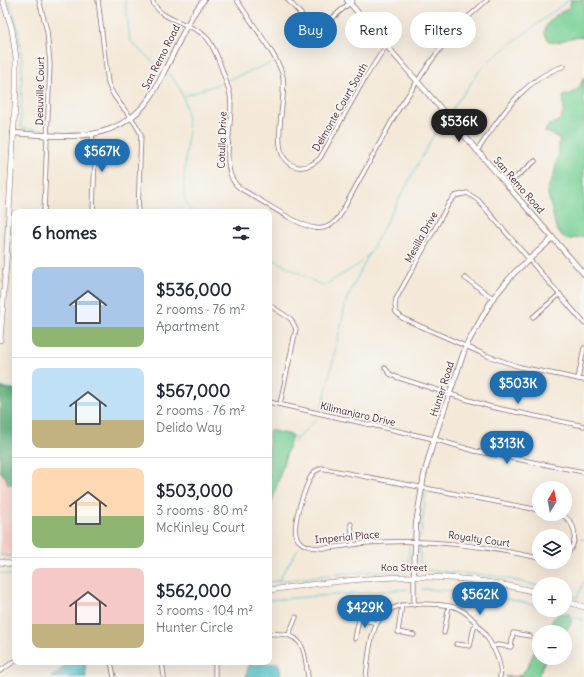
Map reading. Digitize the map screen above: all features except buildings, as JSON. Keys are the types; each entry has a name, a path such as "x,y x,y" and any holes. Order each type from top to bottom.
{"main road":[{"path":"0,340 6,264 16,58 12,29 3,0"},
{"path":"0,562 12,564"},
{"name":"Koa Street","path":"272,590 360,578 414,575 466,579 532,592"},
{"path":"572,603 584,607"}],"street":[{"name":"Deauville Court","path":"39,0 47,31 50,64 44,209"},
{"path":"98,0 108,83 112,93 138,129 141,138 138,209"},
{"name":"Cotulla Drive","path":"152,0 157,10 187,25 203,35 209,41 229,90 231,110 228,168 231,179 241,189 310,227 324,228 336,220 398,110 417,81 455,29 487,0"},
{"name":"San Remo Road","path":"13,134 92,135 110,130 130,118 150,98 187,25 204,0"},
{"name":"Delmonte Court South","path":"237,0 282,72 284,93 279,149 284,159 294,166 309,166 320,158 365,78 385,48"},
{"path":"288,0 308,22 316,25 328,22 350,1"},
{"name":"San Remo Road","path":"350,1 359,12"},
{"name":"San Remo Road","path":"388,48 584,274"},
{"path":"477,151 515,97 551,70 564,66"},
{"path":"92,135 95,156 92,209"},
{"path":"507,185 535,161"},
{"name":"Mesilla Drive","path":"466,346 402,318 396,312 395,306 399,294 451,200 455,196 464,193 476,197 529,259"},
{"name":"Hunter Road","path":"414,575 415,541 422,487 434,439 466,346 493,298 515,272 553,238"},
{"path":"529,259 584,323"},
{"path":"465,278 493,298"},
{"path":"533,317 560,294"},
{"path":"272,307 292,319 296,329 280,404"},
{"path":"466,346 520,366 584,380"},
{"path":"578,378 584,348"},
{"path":"385,368 390,374 497,408 584,426"},
{"name":"Kilimanjaro Drive","path":"272,403 434,439 475,451 584,472"},
{"name":"Imperial Place","path":"415,541 353,544 314,549 304,546 297,538 295,526 308,481 314,472 321,468 328,468 422,487"},
{"path":"422,487 532,509"},
{"path":"569,521 574,531 574,543 572,546"},
{"path":"351,524 353,544"},
{"name":"Royalty Court","path":"415,541 484,546 532,556"},
{"path":"414,575 414,605"},
{"path":"402,605 398,632 414,635"},
{"path":"366,677 373,634 377,623 388,611 402,605 449,606 466,612 477,624 492,647 500,663 500,677"},
{"path":"444,633 449,606"},
{"path":"289,634 296,617"},
{"path":"355,638 359,619 377,623"},
{"path":"456,644 470,646 474,627 477,624"},
{"path":"492,647 497,645 511,647 514,632 530,636"},
{"path":"272,634 289,634 296,638 303,647 308,677"},
{"path":"0,670 12,663"},
{"path":"112,665 114,677"},
{"path":"162,665 164,677"},
{"path":"215,665 215,677"}],"shaded area":[{"path":"0,471 6,478 8,484 12,485 12,558 0,556"}],"green space":[{"path":"571,0 584,0 584,37 580,36 559,42 550,42 544,33 547,24 557,15 569,8"},
{"path":"584,77 584,236 567,240 557,231 547,190 554,175 559,151 559,138 547,132 545,133 550,125 557,122 563,115 563,96 571,94 576,90"},
{"path":"0,388 12,390 12,485 8,484 6,478 0,471"},
{"path":"272,431 292,435 272,501"},
{"path":"572,617 571,624 550,625 555,618"},
{"path":"532,657 532,665 543,665 538,677 515,677 524,672"}],"water":[{"path":"272,663 279,663 281,677 246,677 249,665 272,665"},
{"path":"64,665 85,665 86,677 51,677 57,674"}],"waterway":[{"path":"9,0 17,25 22,58 21,126 22,128 45,130"},
{"path":"125,0 130,39 134,45 159,67"},
{"path":"451,111 481,69 490,60 569,0"},
{"path":"227,80 272,63"},
{"path":"169,74 181,91 186,110 188,130 184,186 186,201 190,209"},
{"path":"184,96 221,83"},
{"path":"322,409 347,298 369,254 443,118"},
{"path":"272,259 323,286 358,265 367,256"},
{"path":"2,387 12,389"},
{"path":"293,443 318,417"},
{"path":"272,433 297,438"},
{"path":"421,537 426,491"},
{"path":"420,544 420,566 424,570 495,576 532,584"},
{"path":"272,582 346,573 408,570 409,545"},
{"path":"278,581 298,549"},
{"path":"0,555 12,557"},
{"path":"0,573 12,575"},
{"path":"576,600 584,582"},
{"path":"272,600 407,589"},
{"path":"422,589 481,594 510,599 532,605"},
{"path":"572,596 576,597"},
{"path":"572,616 584,620"}]}
